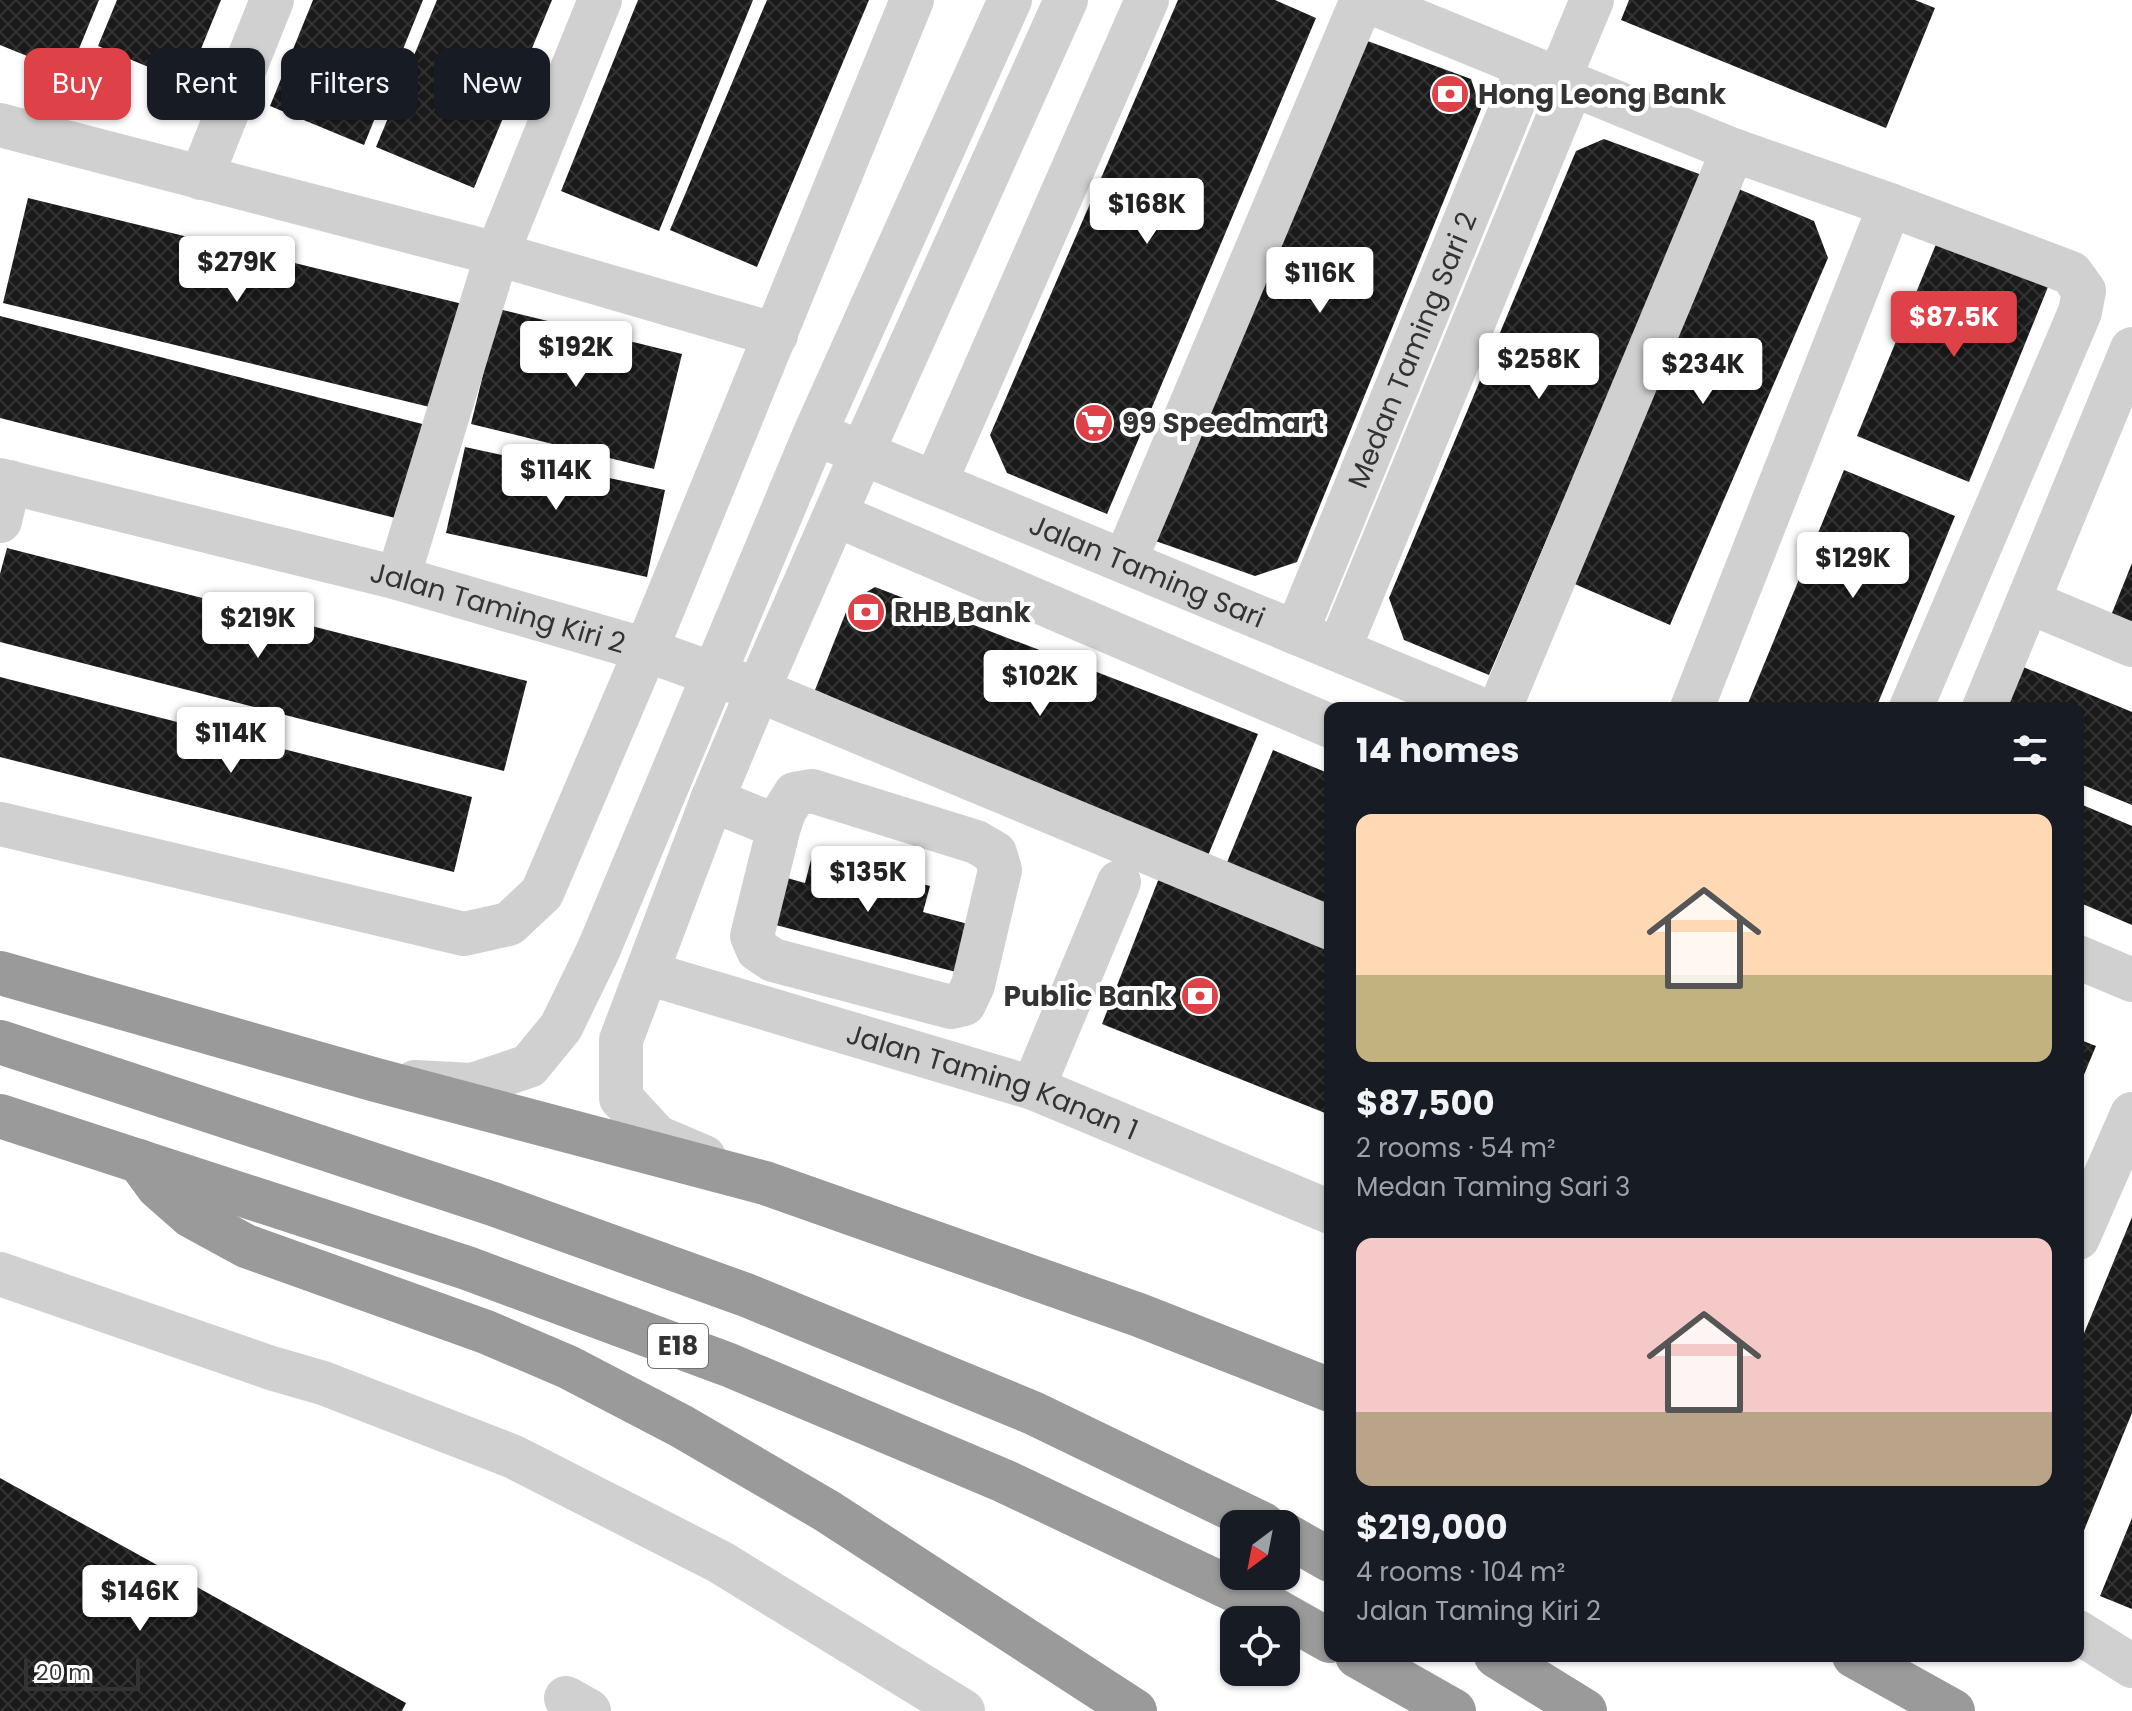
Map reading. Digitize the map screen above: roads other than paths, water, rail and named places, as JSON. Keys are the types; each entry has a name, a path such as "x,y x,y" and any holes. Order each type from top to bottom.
{"highway":[{"path":"0,973 376,1080 765,1183 1139,1315 1324,1388"},
{"name":"E18","path":"0,1042 493,1204 746,1295 1033,1413 1234,1510"},
{"name":"E18","path":"0,1116 467,1268 729,1365 1004,1481 1268,1606 1324,1638"},
{"path":"138,1160 158,1187 191,1216 246,1246 486,1332 568,1367 681,1426 827,1511 1135,1711"},
{"path":"1300,1543 1324,1557"},
{"path":"1368,1662 1454,1711"},
{"path":"1506,1662 1585,1711"},
{"path":"1846,1662 1911,1711"},
{"path":"1865,1662 1953,1711"}],"street":[{"path":"201,178 272,0"},
{"path":"398,578 497,254 600,0"},
{"path":"0,824 464,934 509,924 542,893 646,650 912,0"},
{"path":"376,1080 472,1085 529,1066 561,1027 598,951 815,433 1010,0"},
{"path":"765,1183 657,1137 621,1098 621,1040 712,800 758,690 1066,0"},
{"path":"935,483 1147,0"},
{"path":"1125,561 1364,0 1733,150 2071,273 2084,291 2080,312 1914,702"},
{"path":"1553,77 1592,0"},
{"name":"Medan Taming Sari 2","path":"1296,633 1553,77"},
{"name":"Medan Taming Sari 2","path":"1339,649 1553,77"},
{"path":"0,125 497,254 776,335"},
{"path":"1503,702 1733,150"},
{"path":"1694,702 1890,205"},
{"path":"1987,702 2132,349"},
{"name":"Jalan Taming Sari","path":"815,433 1464,702"},
{"name":"Jalan Taming Kiri 2","path":"3,494 398,578 646,650 758,690 1324,926"},
{"path":"836,515 1324,723"},
{"path":"2029,602 2132,645"},
{"path":"812,791 976,842 995,853 1000,870 973,985 964,1004 951,1007 773,960 758,950 752,936 779,827 795,794 812,791"},
{"path":"712,800 779,827"},
{"path":"1033,1088 1119,882"},
{"path":"2084,960 2132,980"},
{"name":"Jalan Taming Kanan 1","path":"647,973 1033,1088 1324,1209"},
{"path":"2084,1224 2132,1114"},
{"path":"6,1288 323,1383 514,1457 720,1562 963,1711"},
{"path":"2084,1636 2132,1666"}],"place":[{"name":"Hong Leong Bank","path":"1450,94"},
{"name":"99 Speedmart","path":"1094,423"},
{"name":"RHB Bank","path":"866,612"},
{"name":"Public Bank","path":"1200,996"}]}
